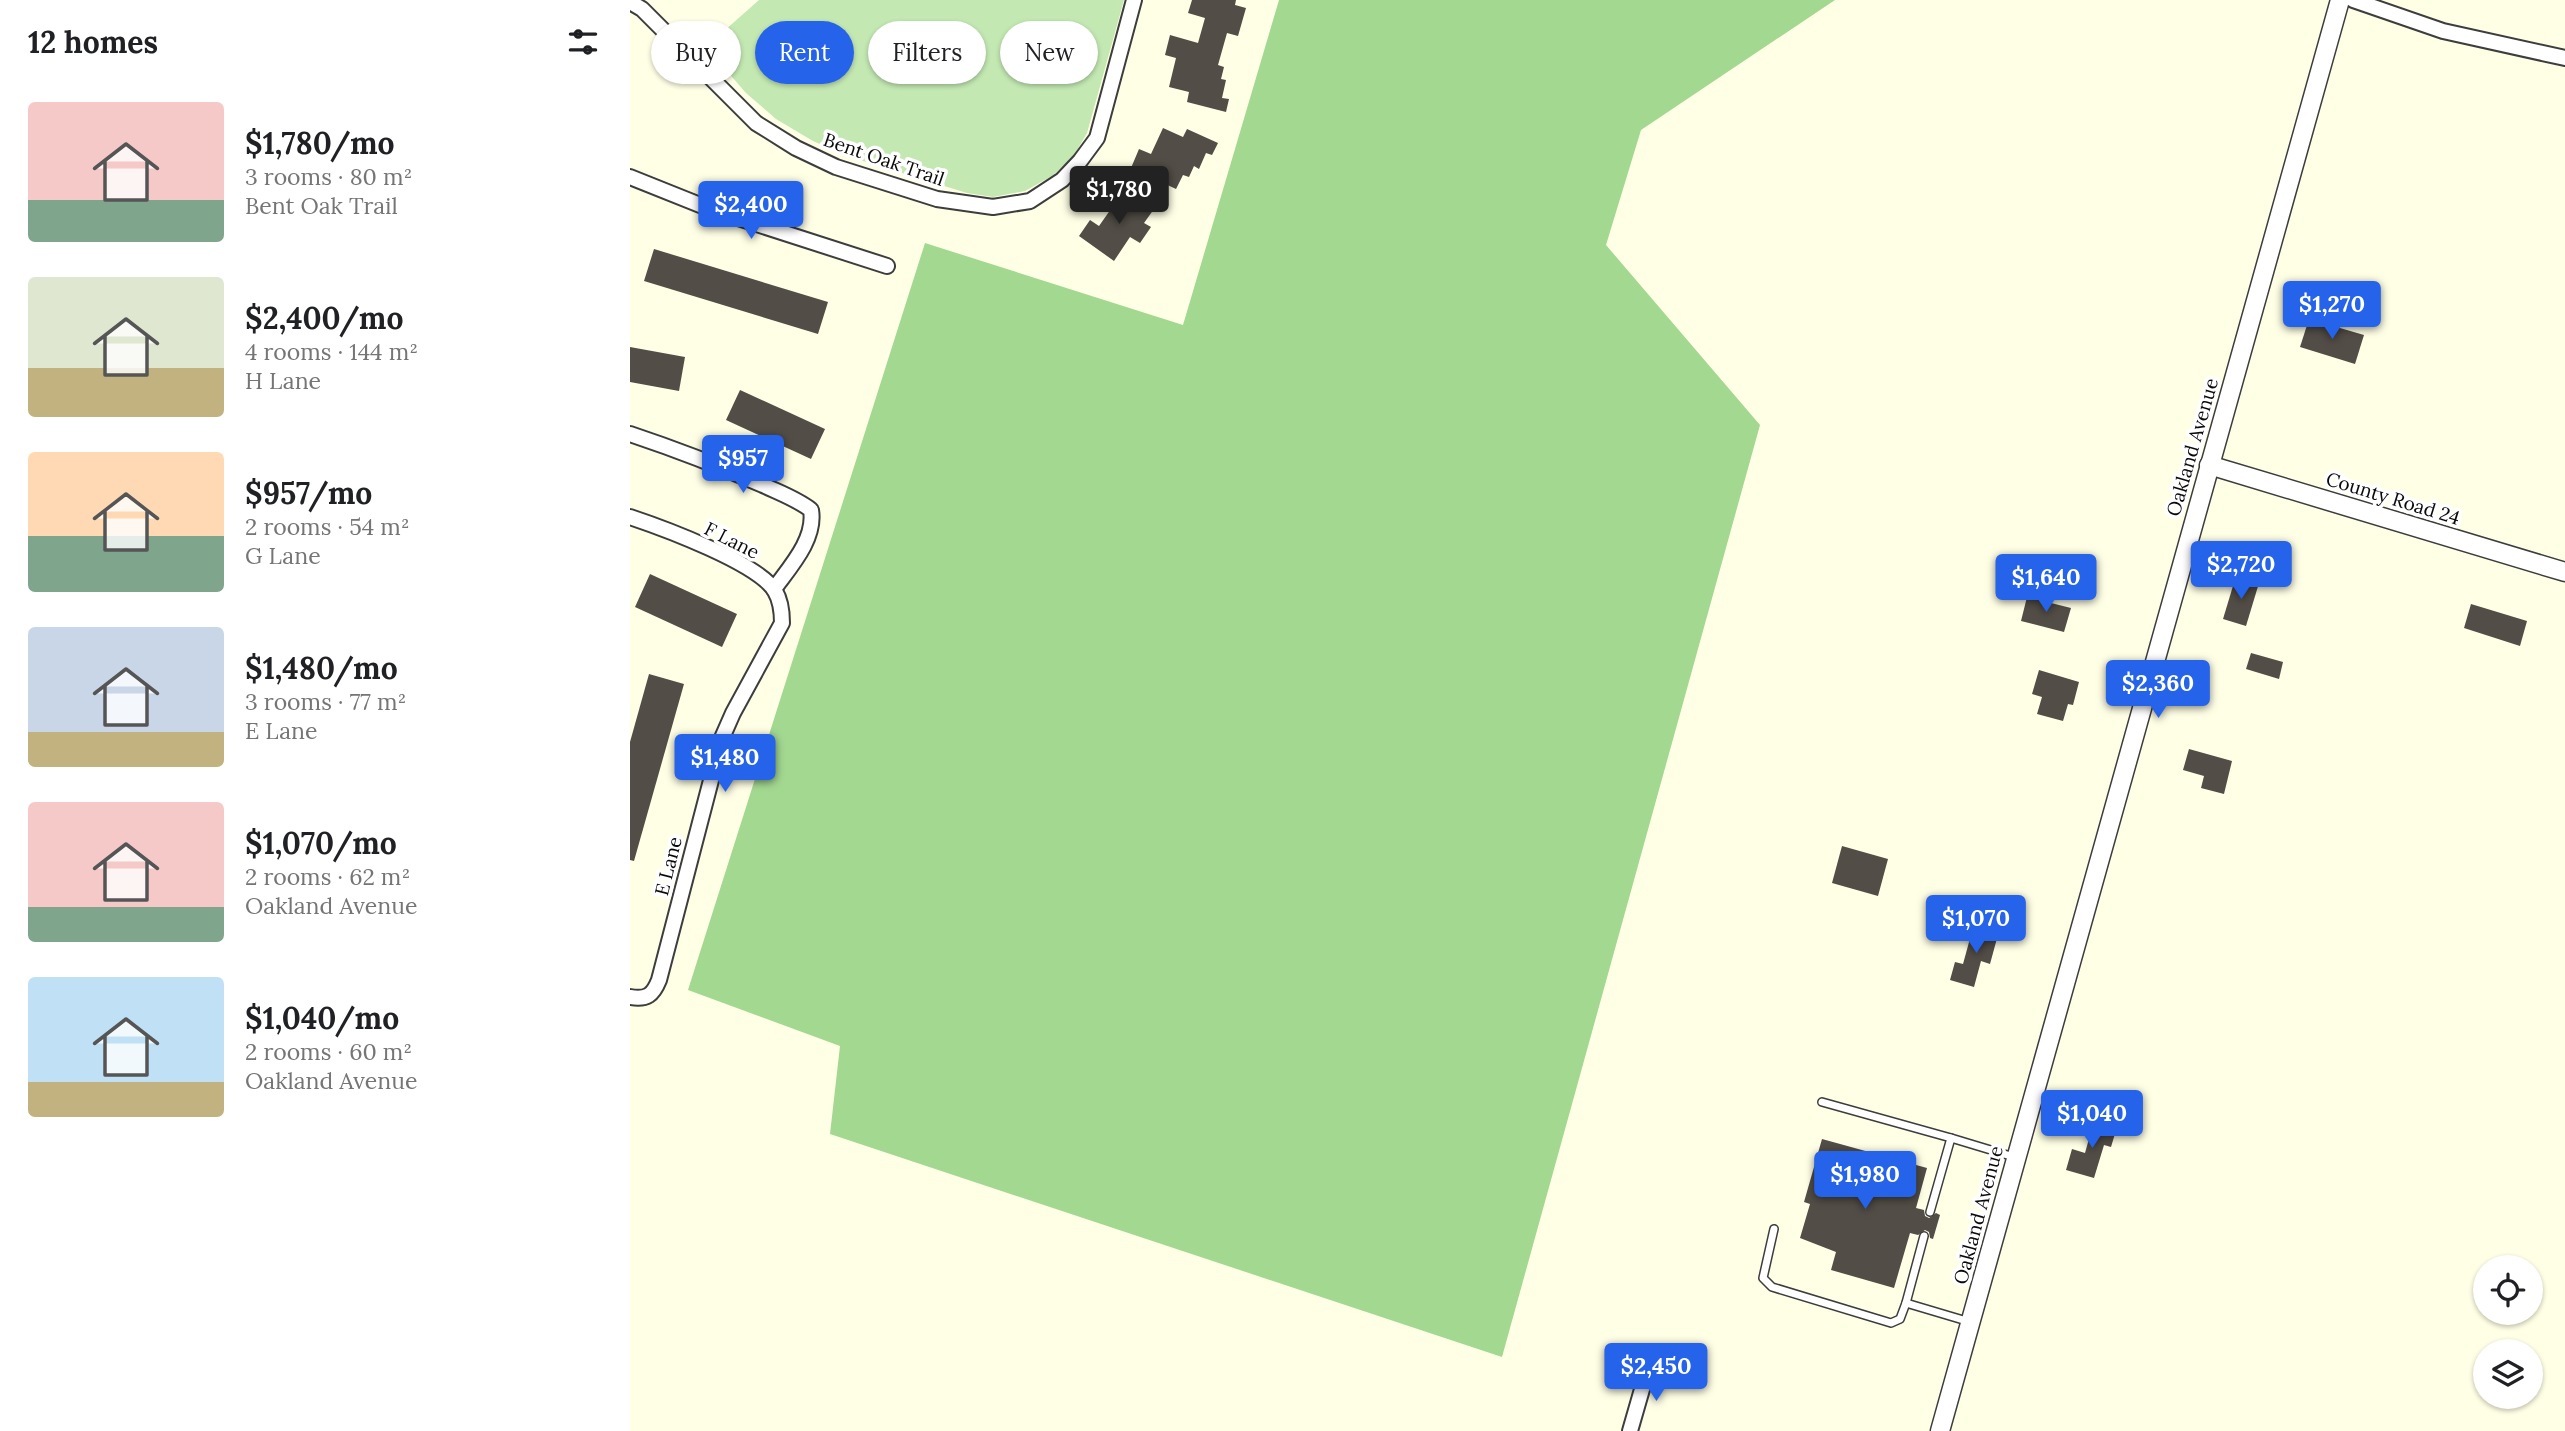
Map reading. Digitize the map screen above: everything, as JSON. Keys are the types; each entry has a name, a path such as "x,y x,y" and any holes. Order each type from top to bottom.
{"street":[{"name":"Bent Oak Trail","path":"630,2 642,9 756,123 796,148 836,167 937,199 993,207 1030,201 1062,180 1097,138 1134,0"},
{"name":"Oakland Avenue","path":"1940,1431 2340,0"},
{"path":"2353,0 2443,31 2565,58"},
{"path":"630,177 710,209 887,266"},
{"path":"630,434 687,453 740,475 802,502 811,510 813,522 794,564 774,589"},
{"name":"County Road 24","path":"2209,465 2565,572"},
{"name":"F Lane","path":"630,517 662,528 732,560 774,589"},
{"name":"E Lane","path":"630,997 647,997 654,991 659,980 722,738 782,623 780,601 774,589"},
{"path":"1630,1431 1649,1364"}],"lane":[{"path":"1822,1101 2016,1157"},
{"path":"1930,1212 1951,1138"},
{"path":"1774,1229 1764,1269 1763,1278 1766,1283 1891,1323 1900,1319 1924,1236"},
{"path":"1906,1303 1970,1323"}],"green space":[{"path":"759,0 1124,0 1087,133 1073,157 1052,176 1025,191 993,197 967,193 850,157 813,141 776,119 738,84 741,84 741,21 735,21"},
{"path":"1279,0 1835,0 1641,130 1606,245 1760,425 1502,1357 830,1134 840,1046 688,990 925,243 1183,325"}],"building":[{"path":"1192,0 1236,0 1235,5 1246,8 1238,36 1227,33 1218,65 1224,67 1221,79 1226,80 1222,98 1229,99 1226,112 1187,102 1189,92 1169,87 1176,58 1165,55 1170,35 1198,43 1205,18 1188,13"},
{"path":"1163,128 1183,137 1187,129 1218,143 1212,155 1206,153 1199,169 1194,166 1189,177 1183,175 1176,189 1131,168 1139,149 1151,154"},
{"path":"1125,189 1154,209 1144,223 1151,227 1140,243 1130,237 1114,261 1079,236 1090,220 1099,226"},
{"path":"654,249 828,302 818,334 644,281"},
{"path":"2309,319 2364,335 2355,364 2300,347"},
{"path":"630,347 685,357 679,391 630,382"},
{"path":"740,390 825,429 811,459 726,420"},
{"path":"650,574 737,614 722,647 635,607"},
{"path":"2236,576 2259,583 2246,626 2223,619"},
{"path":"2027,597 2071,608 2064,632 2021,621"},
{"path":"2471,604 2527,621 2520,646 2464,628"},
{"path":"2251,653 2283,662 2279,679 2246,669"},
{"path":"2039,670 2079,682 2073,705 2068,704 2063,721 2037,714 2042,697 2032,694"},
{"path":"649,674 684,684 634,861 630,860 630,742"},
{"path":"2189,749 2232,761 2224,794 2201,788 2204,776 2183,770"},
{"path":"1842,846 1888,859 1878,896 1832,883"},
{"path":"1974,924 1999,931 1990,964 1981,961 1974,987 1950,980 1955,962 1963,964"},
{"path":"2094,1121 2117,1127 2111,1147 2104,1145 2094,1178 2066,1170 2072,1149 2085,1153"},
{"path":"1822,1139 1927,1168 1916,1208 1924,1210 1925,1216 1929,1218 1936,1213 1940,1215 1933,1239 1925,1230 1918,1235 1910,1233 1894,1288 1831,1270 1836,1252 1800,1238 1810,1204 1804,1202"}]}
